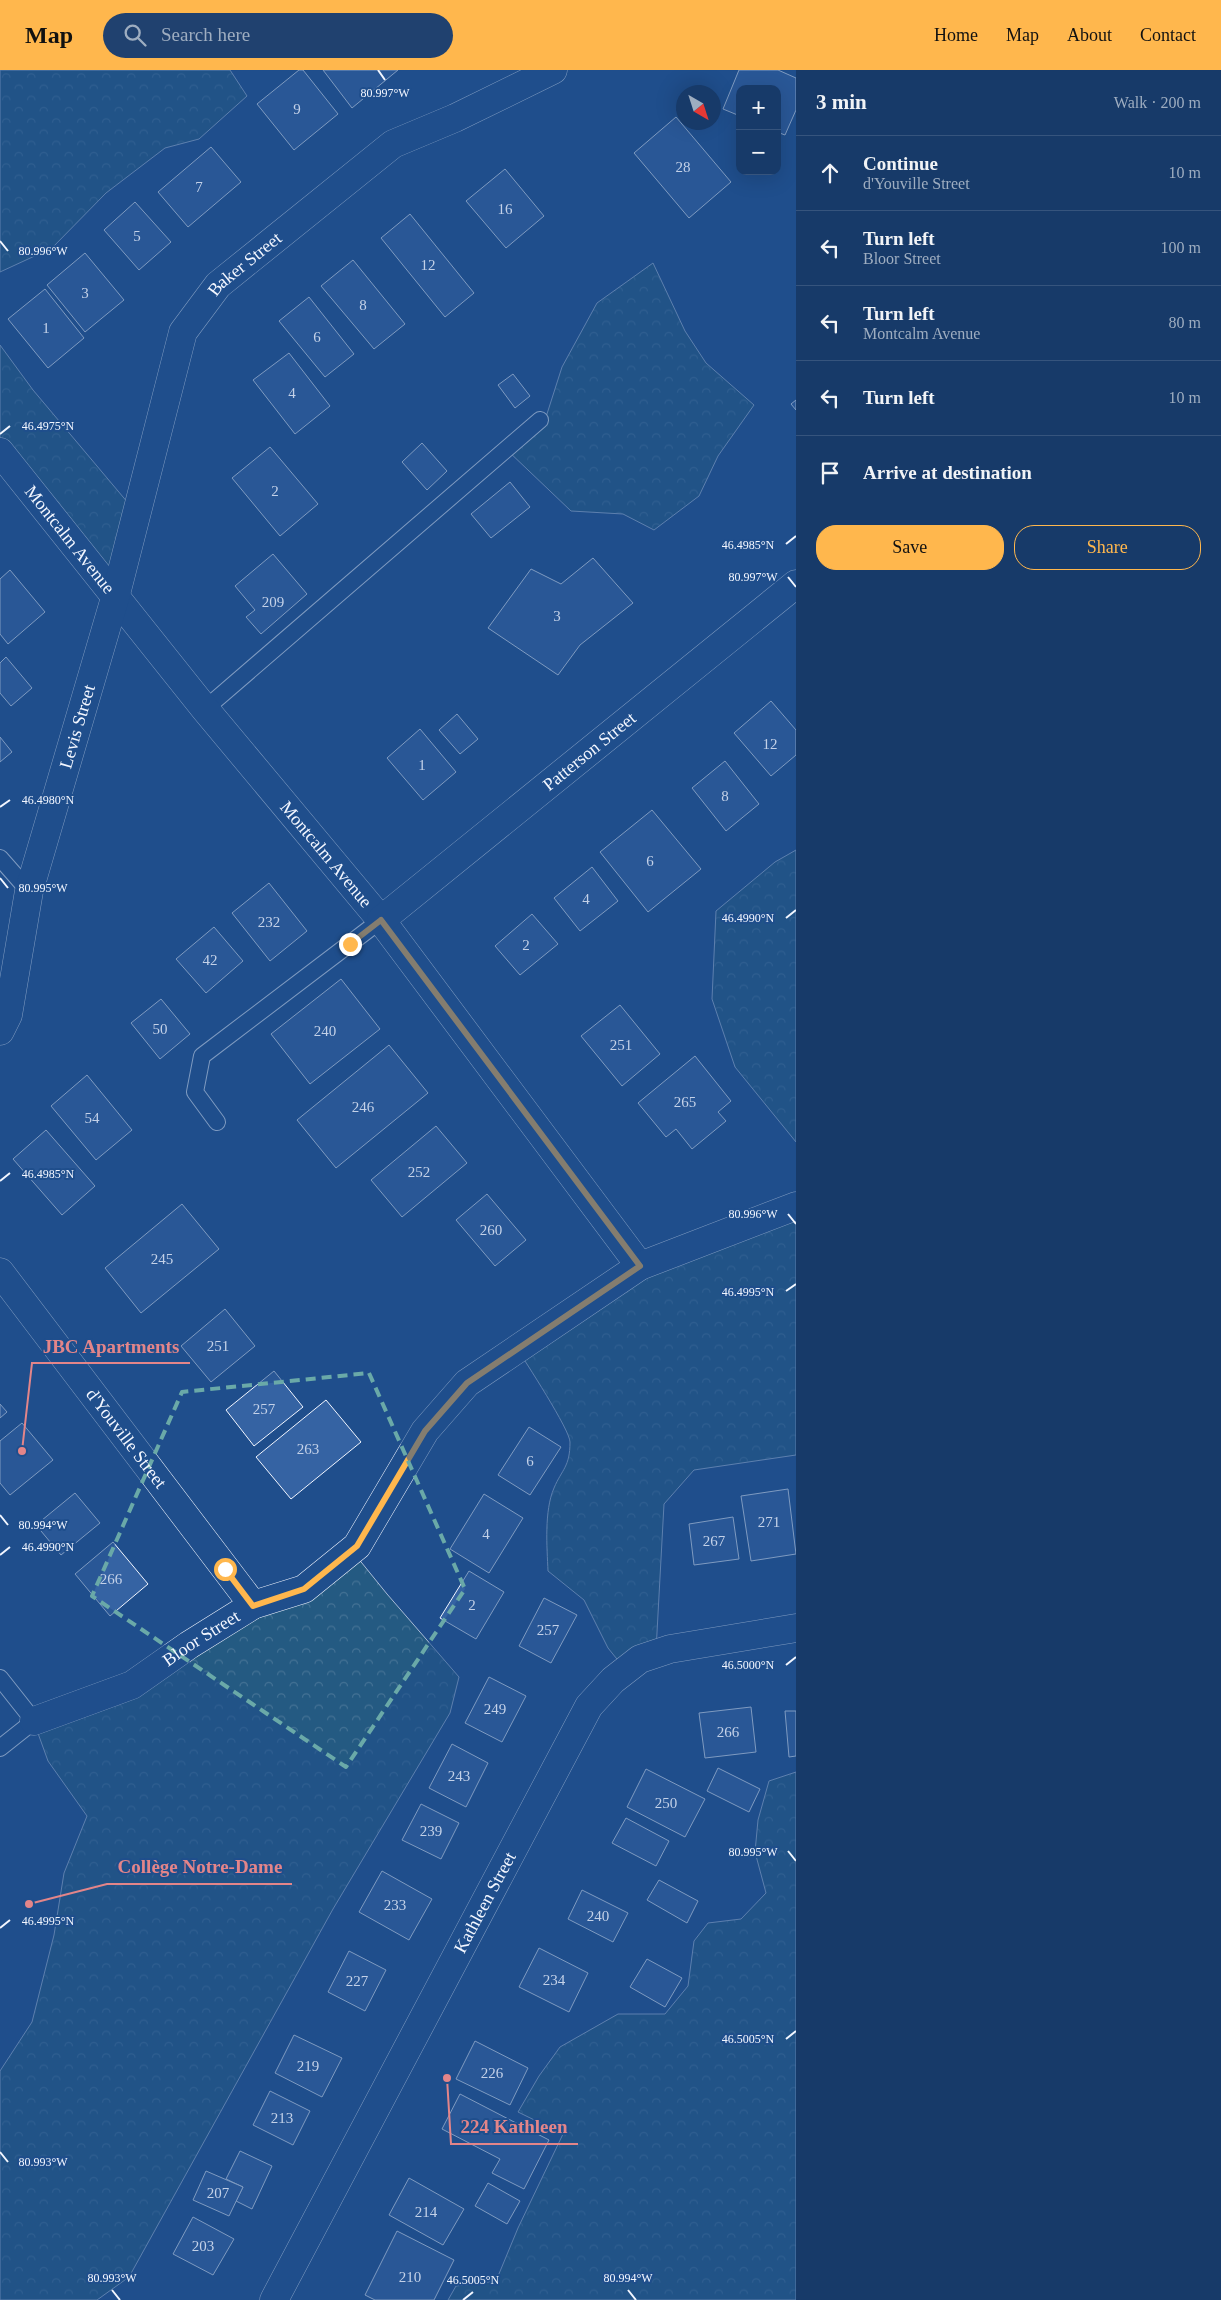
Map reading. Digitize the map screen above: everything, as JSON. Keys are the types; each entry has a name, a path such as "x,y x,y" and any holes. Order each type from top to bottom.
{"street":[{"name":"Baker Street","path":"116,598 183,332 218,285 393,144 455,118 553,70"},
{"name":"Montcalm Avenue","path":"0,452 205,709 381,920 640,1266"},
{"name":"Patterson Street","path":"381,920 796,584"},
{"name":"Levis Street","path":"0,1031 8,1015 29,891 116,598"},
{"name":"Bloor Street","path":"34,1721 132,1685 189,1645 253,1606 304,1589 357,1546 425,1431 467,1383 640,1266 796,1206"},
{"name":"d'Youville Street","path":"0,1272 253,1606"},
{"name":"Kathleen Street","path":"274,2300 589,1706 613,1680 640,1659 670,1649 796,1628"}],"lane":[{"path":"205,709 540,420"},
{"path":"0,858 29,891"},
{"path":"217,1122 195,1092 202,1056 381,920"},
{"path":"0,1678 34,1721 0,1748"}],"highlighted area":[{"path":"369,1373 465,1589 346,1767 92,1596 182,1392"}],"green space":[{"path":"0,70 230,70 247,96 199,139 165,148 106,193 52,248 0,272"},
{"path":"653,263 685,331 706,363 754,405 718,456 699,496 654,530 623,514 571,511 507,450 546,417 562,367 597,303"},
{"path":"0,345 33,390 134,510 114,591 0,444"},
{"path":"796,850 796,1142 735,1067 712,999 716,911 775,862"},
{"path":"796,1203 796,1455 694,1470 664,1504 656,1651 625,1669 608,1648 584,1600 548,1571 547,1529 549,1507 554,1488 569,1457 570,1442 563,1424 516,1347 641,1263"},
{"path":"353,1552 459,1677 450,1713 333,1909 129,2277 97,2300 0,2300 0,2071 32,2022 54,1935 64,1873 87,1816 48,1761 35,1725"},
{"path":"796,1772 796,2300 448,2300 456,2286 496,2281 518,2228 563,2134 518,2112 539,2076 560,2047 618,2014 665,2014 688,1986 694,1941 708,1923 741,1919 766,1893 755,1852 758,1820 769,1781"}],"building":[{"path":"299,70 303,70 338,114 294,150 257,104"},
{"path":"323,70 398,70 352,108"},
{"path":"739,70 778,70 796,78 796,110 785,135 781,134 781,85 736,85 736,114 723,109"},
{"path":"676,117 676,130 687,130 731,182 689,218 634,153"},
{"path":"211,147 241,182 188,227 158,192"},
{"path":"505,169 544,216 506,248 466,201"},
{"path":"135,202 171,242 139,270 104,230"},
{"path":"410,214 474,293 445,317 381,238"},
{"path":"85,253 124,300 85,332 47,285"},
{"path":"353,260 405,324 374,349 321,286"},
{"path":"45,289 84,338 48,368 8,319"},
{"path":"309,297 354,354 325,377 279,321"},
{"path":"289,353 330,406 295,434 253,380"},
{"path":"513,374 530,396 515,408 498,385"},
{"path":"796,400 796,410 791,404"},
{"path":"422,443 447,471 427,490 402,462"},
{"path":"270,447 318,504 280,536 232,478"},
{"path":"510,482 530,507 491,538 471,514"},
{"path":"273,554 307,594 261,634 246,617 255,610 235,586"},
{"path":"593,558 633,603 580,645 558,675 488,628 531,569 561,584"},
{"path":"10,570 45,612 8,644 0,634 0,579"},
{"path":"6,657 32,688 11,706 0,693 0,663"},
{"path":"771,701 796,730 796,755 771,776 734,733"},
{"path":"457,714 478,739 460,754 439,730"},
{"path":"420,729 456,772 423,800 387,758"},
{"path":"0,737 12,752 0,762"},
{"path":"725,761 759,804 726,831 692,788"},
{"path":"652,810 701,869 648,912 600,852"},
{"path":"592,867 618,901 580,931 554,898"},
{"path":"269,883 307,931 270,961 232,913"},
{"path":"532,914 558,944 520,975 495,946"},
{"path":"214,927 243,961 206,993 176,959"},
{"path":"341,979 380,1029 310,1084 271,1034"},
{"path":"161,999 190,1034 160,1059 131,1023"},
{"path":"620,1005 660,1054 622,1086 581,1036"},
{"path":"389,1045 428,1093 336,1168 297,1120"},
{"path":"695,1056 731,1101 718,1112 726,1121 692,1149 676,1129 666,1137 638,1103"},
{"path":"87,1075 132,1130 96,1160 51,1106"},
{"path":"436,1126 467,1163 402,1217 371,1180"},
{"path":"46,1130 95,1186 62,1215 13,1159"},
{"path":"487,1194 526,1240 495,1266 456,1220"},
{"path":"182,1204 219,1249 141,1313 105,1268"},
{"path":"225,1309 255,1346 211,1382 181,1346"},
{"path":"274,1371 303,1407 254,1446 226,1410"},
{"path":"326,1400 361,1442 291,1499 256,1457"},
{"path":"0,1404 7,1412 0,1418"},
{"path":"22,1423 53,1460 10,1495 0,1483 0,1441"},
{"path":"529,1427 561,1447 530,1495 498,1475"},
{"path":"788,1489 796,1554 751,1561 741,1496"},
{"path":"75,1493 100,1523 61,1555 36,1525"},
{"path":"484,1494 523,1518 489,1573 450,1549"},
{"path":"733,1517 739,1559 694,1565 689,1524"},
{"path":"113,1542 148,1584 110,1616 75,1574"},
{"path":"469,1571 504,1592 476,1639 440,1618"},
{"path":"544,1598 577,1615 551,1663 519,1646"},
{"path":"489,1677 526,1696 502,1742 465,1723"},
{"path":"751,1707 756,1752 705,1758 699,1713"},
{"path":"785,1711 796,1711 796,1756 789,1757"},
{"path":"452,1744 488,1763 466,1807 429,1788"},
{"path":"718,1768 760,1789 749,1812 707,1791"},
{"path":"646,1769 705,1799 685,1837 627,1807"},
{"path":"421,1804 459,1823 441,1859 402,1840"},
{"path":"626,1818 669,1841 656,1866 612,1843"},
{"path":"382,1871 432,1899 409,1940 359,1912"},
{"path":"659,1880 698,1901 687,1923 647,1900"},
{"path":"582,1890 628,1913 613,1942 568,1919"},
{"path":"539,1948 588,1973 569,2012 519,1987"},
{"path":"349,1951 386,1970 365,2011 328,1992"},
{"path":"647,1959 682,1978 665,2007 630,1987"},
{"path":"294,2035 342,2058 322,2097 275,2073"},
{"path":"475,2041 528,2068 510,2105 456,2079"},
{"path":"270,2091 310,2111 293,2145 253,2125"},
{"path":"460,2094 549,2140 524,2189 492,2173 500,2159 442,2129"},
{"path":"240,2151 272,2166 252,2209 236,2201 243,2187 226,2179"},
{"path":"206,2171 243,2187 229,2216 193,2200"},
{"path":"409,2178 464,2209 443,2245 389,2215"},
{"path":"488,2183 520,2201 507,2224 475,2206"},
{"path":"193,2217 234,2239 213,2275 173,2254"},
{"path":"397,2231 454,2260 434,2300 375,2300 365,2295"}],"place":[{"name":"JBC Apartments","path":"22,1451"},
{"name":"Collège Notre-Dame","path":"29,1904"},
{"name":"224 Kathleen","path":"447,2078"}],"route":[{"path":"225,1569 253,1606 304,1589 357,1546 425,1431 467,1383 640,1266 381,920 350,944"}]}
